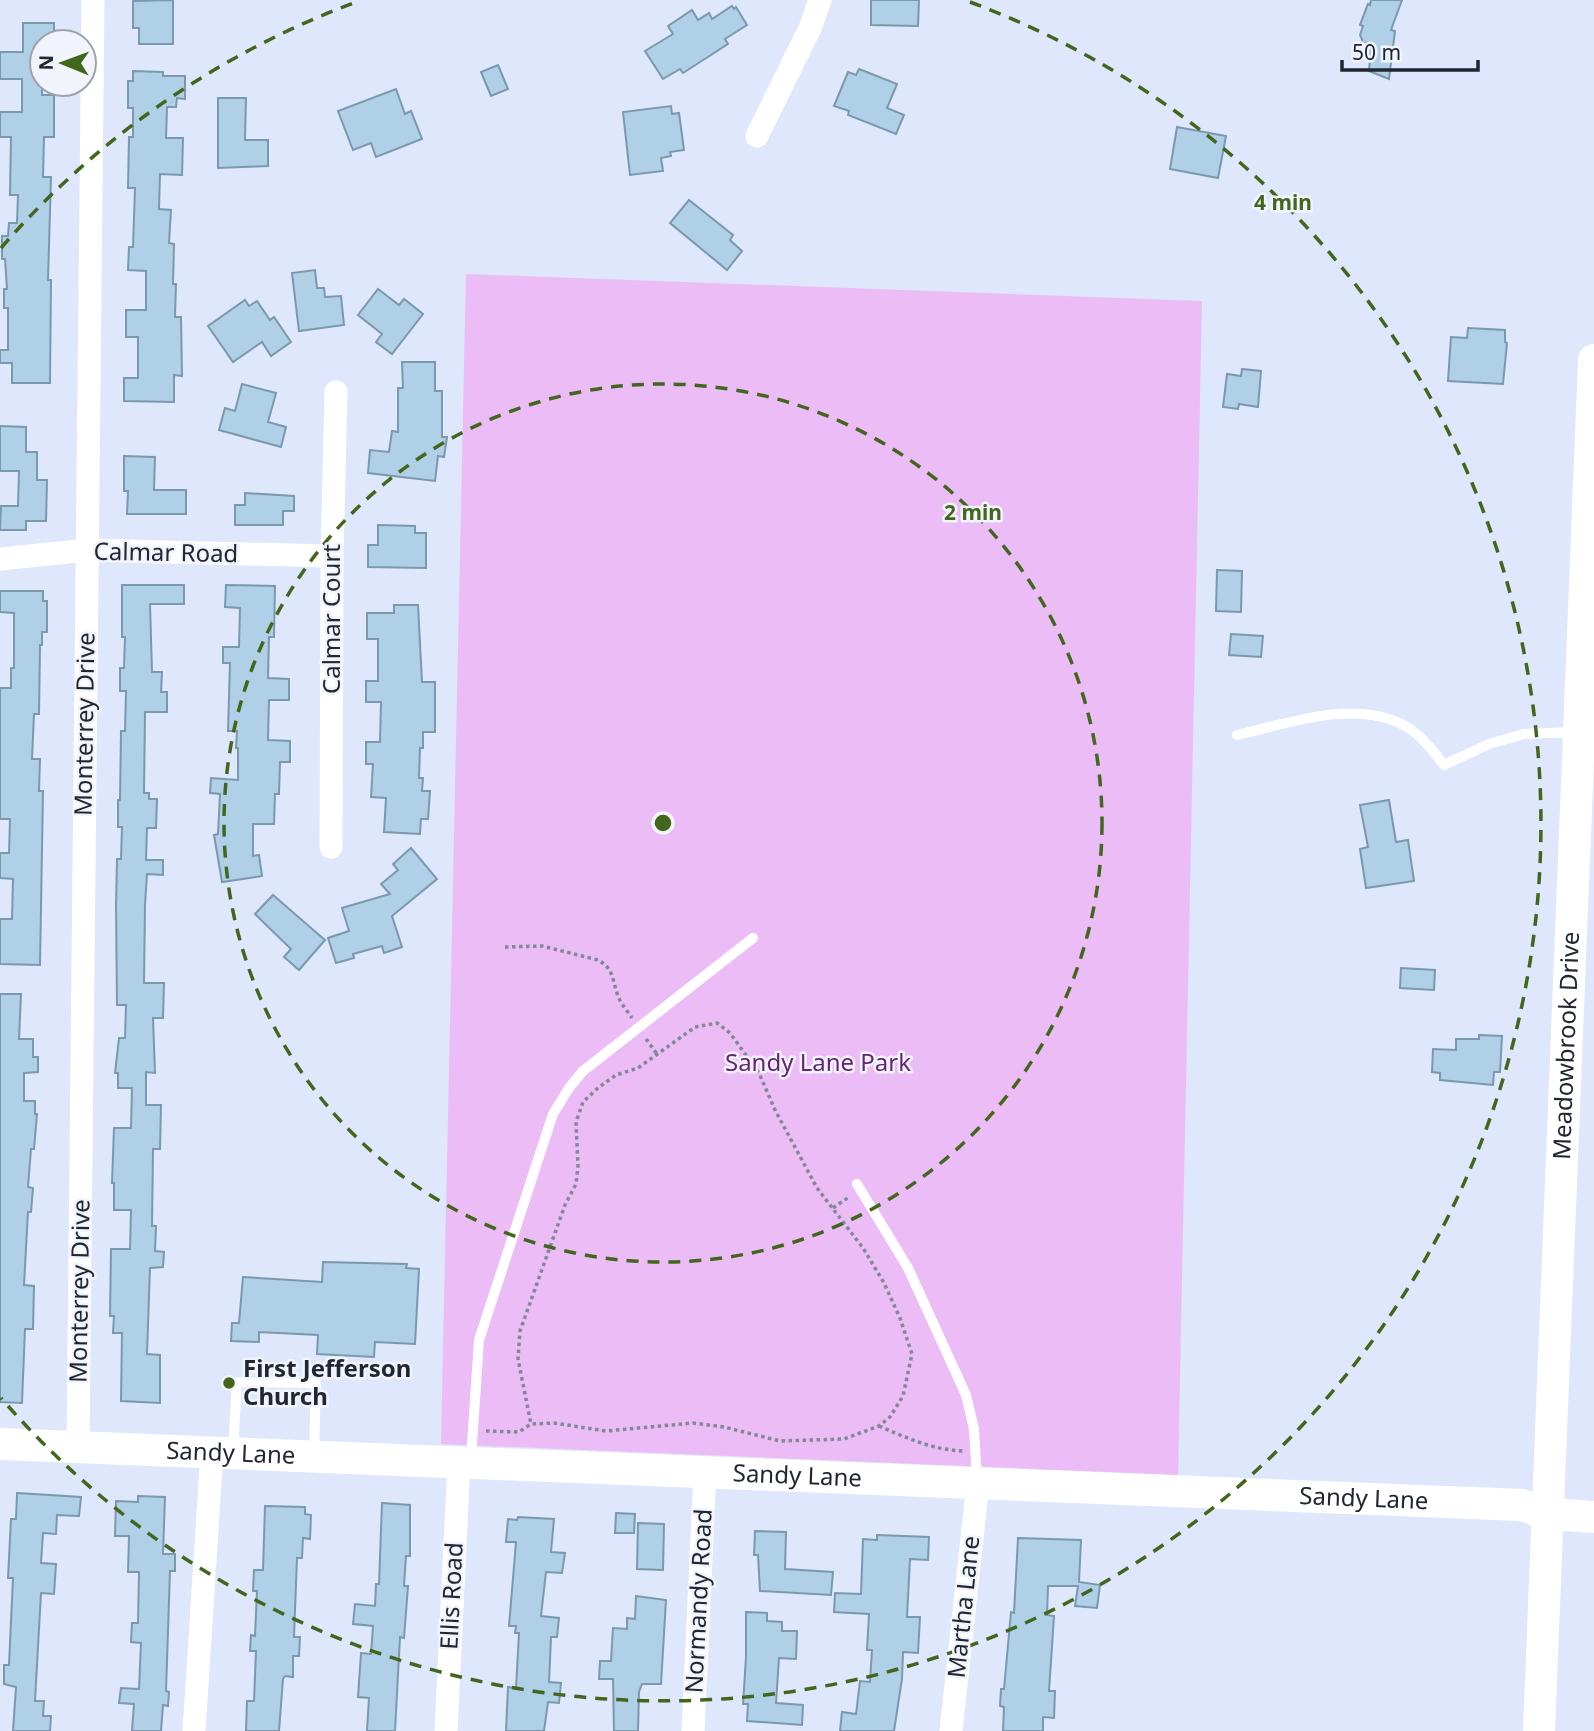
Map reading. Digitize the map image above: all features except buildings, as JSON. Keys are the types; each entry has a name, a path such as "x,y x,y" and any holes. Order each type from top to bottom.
{"street":[{"name":"Monterrey Drive","path":"78,1447 93,0"},
{"path":"758,136 811,26 820,0"},
{"name":"Meadowbrook Drive","path":"1539,1731 1594,360"},
{"name":"Calmar Court","path":"331,847 331,556 336,392"},
{"name":"Calmar Road","path":"0,559 87,550 201,555 331,556"},
{"name":"Sandy Lane","path":"0,1444 1522,1505 1548,1514 1594,1517"},
{"path":"194,1731 223,1453"},
{"name":"Ellis Road","path":"446,1731 465,1462"},
{"name":"Normandy Road","path":"693,1731 705,1472"},
{"name":"Martha Lane","path":"951,1731 978,1483"}],"lane":[{"path":"1237,735 1325,715 1364,714 1390,719 1408,728 1423,739 1444,765 1489,744 1524,734 1579,732"},
{"path":"465,1462 473,1430 479,1340 552,1115 583,1071 753,938"},
{"path":"857,1184 908,1268 966,1395 974,1429 978,1483"},
{"path":"223,1453 237,1382 316,1383 314,1456"}],"path":[{"path":"505,947 542,946 606,964 613,975 617,995 657,1054"},
{"path":"473,1430 519,1432 531,1424 554,1423 606,1431 693,1423 724,1427 780,1441 844,1439 879,1426 890,1417 903,1396 912,1354 884,1283 863,1248 817,1188 775,1110 759,1073 730,1033 717,1023 695,1027 638,1068 616,1075 583,1102 576,1122 576,1184 565,1205 520,1331 518,1359 531,1424"},
{"path":"879,1426 927,1445 948,1450 975,1451"}],"green space":[{"name":"Sandy Lane Park","path":"466,274 1202,301 1178,1475 441,1444"}],"place":[{"name":"First Jefferson Church","path":"229,1383"}]}
